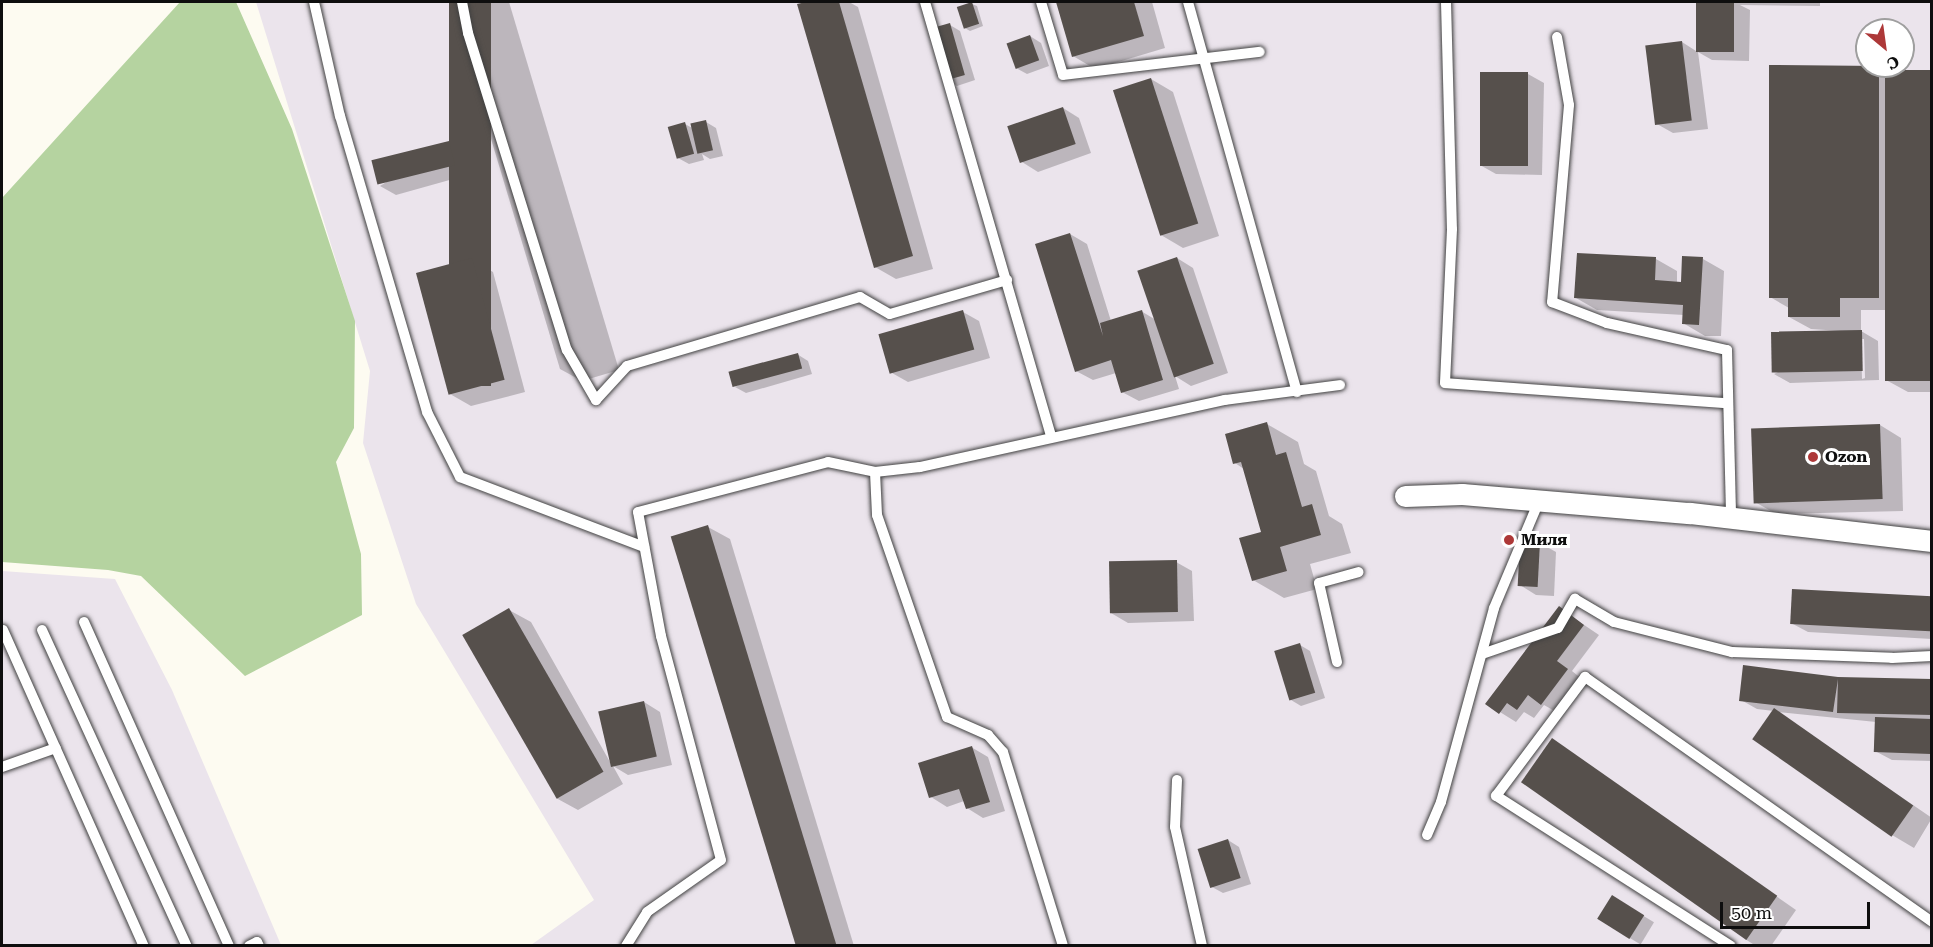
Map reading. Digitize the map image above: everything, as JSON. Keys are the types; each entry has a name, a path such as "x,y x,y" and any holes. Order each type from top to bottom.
{"street":[{"path":"1406,496 1462,494 1731,516 1932,541"}],"lane":[{"path":"314,2 340,116 428,412 460,477 644,547"},
{"path":"462,2 468,33 567,350 596,400 627,366 860,297 890,314 1007,280"},
{"path":"925,2 1051,436"},
{"path":"1041,2 1063,75 1260,52"},
{"path":"1188,2 1201,59 1297,392"},
{"path":"1446,2 1452,230 1445,383 1725,403"},
{"path":"1557,37 1569,105 1552,302 1607,323 1727,350 1725,403 1731,516"},
{"path":"626,945 647,912 721,860 661,636 638,512 828,462 875,472 920,467 1051,436 1225,400 1340,385"},
{"path":"875,472 877,515 947,717 988,735 1003,752 1063,945"},
{"path":"1427,835 1441,802 1494,608 1539,501"},
{"path":"1337,662 1319,583 1359,572"},
{"path":"1482,654 1558,628 1575,599 1614,622 1732,652 1892,658 1932,656"},
{"path":"84,622 229,945"},
{"path":"3,630 144,945"},
{"path":"42,630 187,945"},
{"path":"1731,945 1496,796 1585,677 1932,922"},
{"path":"2,767 56,748"},
{"path":"1177,780 1175,827 1202,945"},
{"path":"249,945 257,942 259,945"}],"shaded area":[{"path":"256,2 1931,2 1931,945 531,945 594,900 416,604 363,443 370,371"},
{"path":"2,571 115,579 172,690 281,945 2,945"}],"green space":[{"path":"180,2 236,2 292,129 355,321 354,428 336,462 361,554 362,615 245,676 141,576 108,570 2,562 2,198"}],"building":[{"path":"449,2 491,2 491,386 449,386"},
{"path":"839,2 913,256 874,268 797,4"},
{"path":"972,2 979,24 964,29 957,7"},
{"path":"1056,2 1134,2 1144,36 1072,57"},
{"path":"1696,2 1734,2 1734,52 1696,52"},
{"path":"950,23 965,75 945,81 930,29"},
{"path":"1030,35 1039,60 1016,69 1007,44"},
{"path":"1682,41 1692,120 1655,125 1645,46"},
{"path":"1769,65 1855,66 1855,78 1879,78 1879,298 1840,298 1840,317 1788,317 1788,298 1769,298"},
{"path":"1915,70 1932,70 1932,381 1885,381 1885,78 1915,78"},
{"path":"1480,72 1528,72 1528,166 1480,166"},
{"path":"1151,78 1198,224 1160,236 1113,90"},
{"path":"1063,107 1076,144 1020,163 1007,126"},
{"path":"706,120 713,150 697,154 690,124"},
{"path":"685,122 694,154 677,159 668,127"},
{"path":"449,141 455,165 377,185 371,160"},
{"path":"1070,233 1103,336 1100,323 1142,310 1163,380 1121,393 1111,360 1075,372 1035,244"},
{"path":"1577,253 1656,257 1655,280 1681,282 1682,256 1703,257 1699,325 1682,324 1683,305 1574,298"},
{"path":"1177,257 1214,364 1174,378 1137,271"},
{"path":"472,258 505,380 449,395 416,273"},
{"path":"963,310 974,349 890,374 878,334"},
{"path":"1862,330 1863,371 1772,373 1771,332"},
{"path":"798,353 802,368 733,387 728,372"},
{"path":"1267,422 1276,455 1286,452 1302,507 1312,504 1321,535 1280,547 1287,571 1252,581 1239,538 1261,532 1241,462 1233,464 1225,434"},
{"path":"1880,424 1883,499 1754,503 1751,429"},
{"path":"708,525 837,946 796,946 671,536"},
{"path":"1520,541 1540,542 1538,587 1518,586"},
{"path":"1177,560 1178,612 1110,613 1109,561"},
{"path":"1792,589 1932,596 1930,631 1790,624"},
{"path":"1559,606 1584,625 1557,661 1568,669 1541,705 1528,695 1517,710 1507,703 1499,714 1485,704"},
{"path":"509,608 604,772 557,799 462,635"},
{"path":"1300,643 1315,693 1289,701 1274,651"},
{"path":"1743,665 1838,677 1932,679 1932,715 1837,713 1838,679 1833,712 1739,701"},
{"path":"644,701 657,757 611,767 598,712"},
{"path":"1774,708 1913,806 1891,837 1752,739"},
{"path":"1875,717 1932,719 1931,754 1874,752"},
{"path":"1552,738 1777,896 1746,940 1521,782"},
{"path":"972,746 990,802 966,809 959,789 929,798 918,763"},
{"path":"1228,839 1241,878 1210,888 1198,849"},
{"path":"1612,895 1644,915 1629,939 1597,919"}],"place":[{"name":"Ozon","path":"1813,457"},
{"name":"Миля","path":"1509,540"}]}
